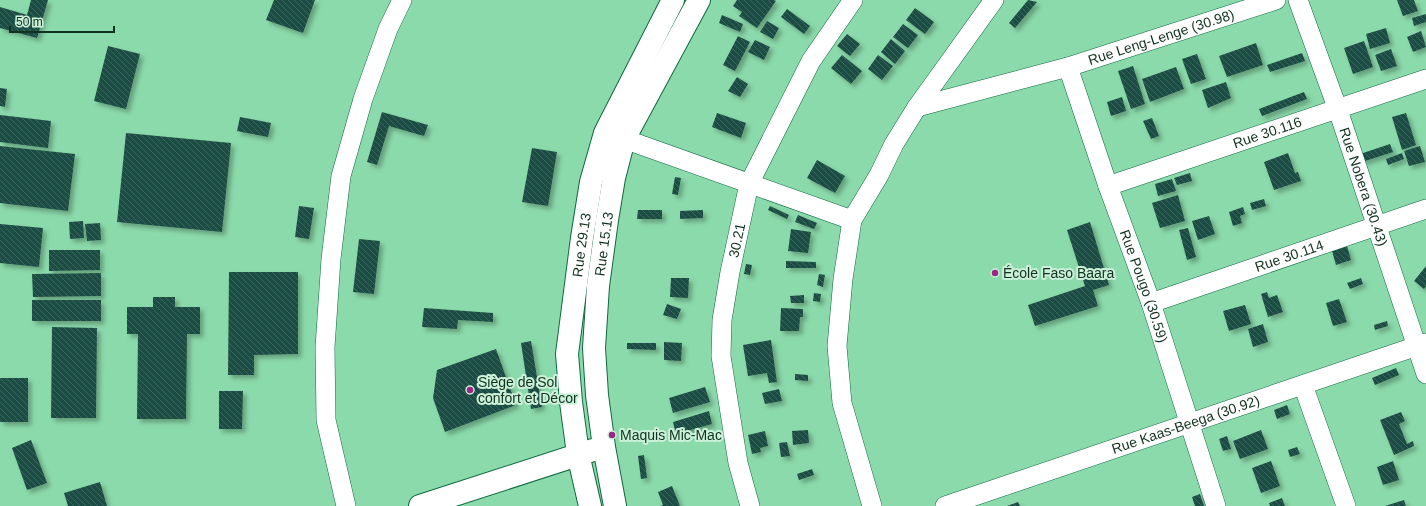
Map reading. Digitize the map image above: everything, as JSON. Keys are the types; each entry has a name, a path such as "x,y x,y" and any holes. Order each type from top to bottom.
{"main road":[{"name":"Rue 29.13","path":"590,506 578,454 571,402 567,354 591,182 605,133 673,0"},
{"name":"Rue 15.13","path":"615,506 604,447 597,395 594,348 598,286 607,220 614,178 624,139 699,0"},
{"path":"420,506 578,454 604,447"}],"street":[{"path":"346,506 326,420 325,347 331,259 341,176 375,64 388,29 402,0"},
{"name":"30.21","path":"750,506 738,463 721,356 722,320 730,272 749,184 811,60 853,0"},
{"path":"872,506 842,403 837,346 852,220 879,175 894,144 917,107 994,0"},
{"name":"Rue Leng-Lenge (30.98)","path":"917,107 1068,67 1276,0"},
{"name":"Rue Nobera (30.43)","path":"1298,0 1338,110 1376,225 1421,344 1426,374"},
{"name":"Rue Pougo (30.59)","path":"1068,67 1108,186 1151,303 1216,506"},
{"name":"Rue 30.116","path":"1108,186 1338,110 1426,79"},
{"path":"624,139 852,220"},
{"name":"Rue 30.114","path":"1151,303 1426,209"},
{"name":"Rue Kaas-Beega (30.92)","path":"945,506 1421,344"},
{"path":"1303,385 1346,506"}],"building":[{"path":"31,0 48,0 37,38 0,28 0,7 27,15"},
{"path":"274,0 315,0 303,33 266,20"},
{"path":"737,0 776,1 757,28 739,16 742,12 733,6"},
{"path":"1028,0 1037,2 1015,28 1009,23"},
{"path":"1397,0 1414,0 1418,11 1403,16"},
{"path":"915,8 934,22 925,34 906,20"},
{"path":"787,9 810,26 804,34 781,17"},
{"path":"1426,14 1426,22 1414,26 1412,18"},
{"path":"722,15 743,24 740,32 719,23"},
{"path":"767,21 779,28 773,39 760,32"},
{"path":"903,24 918,35 908,48 893,37"},
{"path":"1386,28 1390,43 1370,49 1366,34"},
{"path":"1421,31 1426,47 1413,52 1407,37"},
{"path":"847,34 860,44 850,56 837,46"},
{"path":"738,36 750,42 735,71 723,65"},
{"path":"891,39 905,51 895,64 881,52"},
{"path":"755,40 770,47 764,60 748,52"},
{"path":"1364,41 1373,67 1353,74 1344,48"},
{"path":"1256,43 1263,65 1227,77 1219,56"},
{"path":"108,46 140,54 126,109 94,101"},
{"path":"1391,49 1397,66 1381,71 1375,55"},
{"path":"1302,53 1305,61 1270,72 1267,65"},
{"path":"1197,54 1206,79 1191,84 1182,59"},
{"path":"842,55 862,71 851,84 831,68"},
{"path":"878,55 893,66 882,80 868,69"},
{"path":"1133,66 1145,104 1131,109 1118,71"},
{"path":"1176,67 1184,89 1150,102 1142,79"},
{"path":"737,77 748,84 740,97 728,91"},
{"path":"1226,82 1231,98 1208,108 1202,90"},
{"path":"0,88 7,89 5,107 0,106"},
{"path":"1304,92 1307,99 1262,116 1259,109"},
{"path":"1122,97 1126,111 1111,116 1107,102"},
{"path":"382,112 428,125 424,136 389,126 377,165 367,162"},
{"path":"717,113 746,123 741,138 712,127"},
{"path":"1406,113 1416,145 1402,150 1392,117"},
{"path":"0,115 51,121 48,148 0,142"},
{"path":"240,117 271,123 268,137 237,131"},
{"path":"1152,118 1159,136 1151,139 1143,121"},
{"path":"126,133 231,143 222,232 117,222"},
{"path":"1390,144 1393,152 1362,162 1360,154"},
{"path":"0,146 75,154 68,211 0,203"},
{"path":"1420,146 1425,162 1409,166 1404,151"},
{"path":"532,148 557,152 548,206 522,202"},
{"path":"1288,153 1295,173 1298,172 1301,181 1274,190 1264,162"},
{"path":"1402,153 1404,159 1388,165 1386,159"},
{"path":"817,160 845,176 835,193 807,178"},
{"path":"1190,173 1192,181 1177,185 1174,178"},
{"path":"675,177 681,178 678,195 672,194"},
{"path":"1172,179 1176,191 1158,196 1155,184"},
{"path":"1178,195 1185,221 1160,228 1152,203"},
{"path":"1264,199 1266,206 1252,210 1250,203"},
{"path":"299,206 314,208 309,239 295,237"},
{"path":"770,206 789,215 787,219 768,210"},
{"path":"1243,207 1245,214 1240,216 1242,223 1233,226 1229,212"},
{"path":"638,210 662,210 662,219 637,219"},
{"path":"703,210 703,218 680,219 680,211"},
{"path":"798,215 817,223 814,229 795,222"},
{"path":"1209,216 1215,234 1198,240 1192,221"},
{"path":"83,221 84,238 70,239 69,222"},
{"path":"1090,222 1109,285 1093,290 1098,306 1035,326 1028,305 1085,286 1067,230"},
{"path":"100,223 101,240 87,241 85,224"},
{"path":"0,224 43,228 39,267 0,263"},
{"path":"1188,228 1196,257 1187,260 1179,230"},
{"path":"791,229 811,232 808,253 788,251"},
{"path":"359,239 380,241 374,294 353,292"},
{"path":"1347,246 1351,260 1336,265 1332,251"},
{"path":"49,250 100,250 100,270 49,271"},
{"path":"786,261 816,262 816,268 786,268"},
{"path":"746,264 752,265 750,275 744,274"},
{"path":"1426,266 1426,286 1424,289 1414,281"},
{"path":"229,272 298,272 298,354 254,355 254,375 228,375"},
{"path":"101,273 101,296 33,297 32,274"},
{"path":"819,274 825,275 823,287 817,285"},
{"path":"671,278 689,278 688,298 670,297"},
{"path":"1361,278 1363,284 1350,289 1347,283"},
{"path":"1267,292 1269,298 1277,295 1283,312 1268,317 1261,294"},
{"path":"814,293 821,294 820,302 813,301"},
{"path":"804,295 804,303 791,303 790,296"},
{"path":"153,297 175,297 175,307 200,307 200,334 187,334 186,419 137,419 138,334 127,334 127,307 153,307"},
{"path":"1339,299 1347,322 1333,326 1326,303"},
{"path":"32,300 101,300 101,321 32,321"},
{"path":"667,304 681,309 677,319 663,315"},
{"path":"1245,305 1251,324 1229,331 1223,311"},
{"path":"424,308 493,313 493,322 458,320 457,329 422,327"},
{"path":"781,308 803,309 803,317 800,317 799,331 780,331"},
{"path":"1387,321 1388,326 1375,330 1374,325"},
{"path":"1263,324 1268,342 1253,347 1248,329"},
{"path":"52,327 97,328 96,418 51,418"},
{"path":"771,340 777,382 769,383 767,373 748,376 743,345"},
{"path":"531,341 542,407 531,409 521,343"},
{"path":"664,342 682,343 681,361 664,360"},
{"path":"627,343 656,343 656,350 627,349"},
{"path":"496,349 516,405 445,432 433,398 437,370"},
{"path":"1396,368 1399,375 1375,385 1372,378"},
{"path":"795,374 808,375 808,381 795,380"},
{"path":"0,378 28,378 28,422 0,422"},
{"path":"705,387 710,402 673,413 669,398"},
{"path":"779,389 782,401 765,404 762,393"},
{"path":"219,391 243,391 242,429 219,429"},
{"path":"1287,405 1290,414 1277,419 1274,410"},
{"path":"709,411 712,424 676,434 673,422"},
{"path":"1401,412 1405,421 1399,424 1407,444 1413,441 1414,446 1394,455 1380,420"},
{"path":"808,430 809,443 793,445 792,431"},
{"path":"1261,430 1268,449 1240,459 1233,441"},
{"path":"765,431 768,446 760,448 761,452 752,454 748,435"},
{"path":"1227,436 1231,449 1223,451 1219,439"},
{"path":"31,440 47,483 27,490 12,448"},
{"path":"787,442 790,456 781,457 779,443"},
{"path":"1297,447 1300,454 1290,457 1288,450"},
{"path":"644,455 647,478 641,479 638,456"},
{"path":"1271,461 1280,486 1261,493 1252,468"},
{"path":"1393,461 1399,480 1383,485 1377,467"},
{"path":"812,469 814,475 799,480 797,474"},
{"path":"100,482 107,506 68,506 64,493"},
{"path":"672,486 680,506 660,506 663,505 658,492"},
{"path":"1200,494 1204,506 1195,506 1192,497"},
{"path":"1282,498 1285,506 1270,506 1269,503"},
{"path":"1404,500 1406,506 1385,506"},
{"path":"1018,502 1020,506 1007,506"}],"place":[{"name":"École Faso Baara","path":"995,273"},
{"name":"Siège de Sol confort et Décor","path":"470,390"},
{"name":"Maquis Mic-Mac","path":"612,435"}]}
